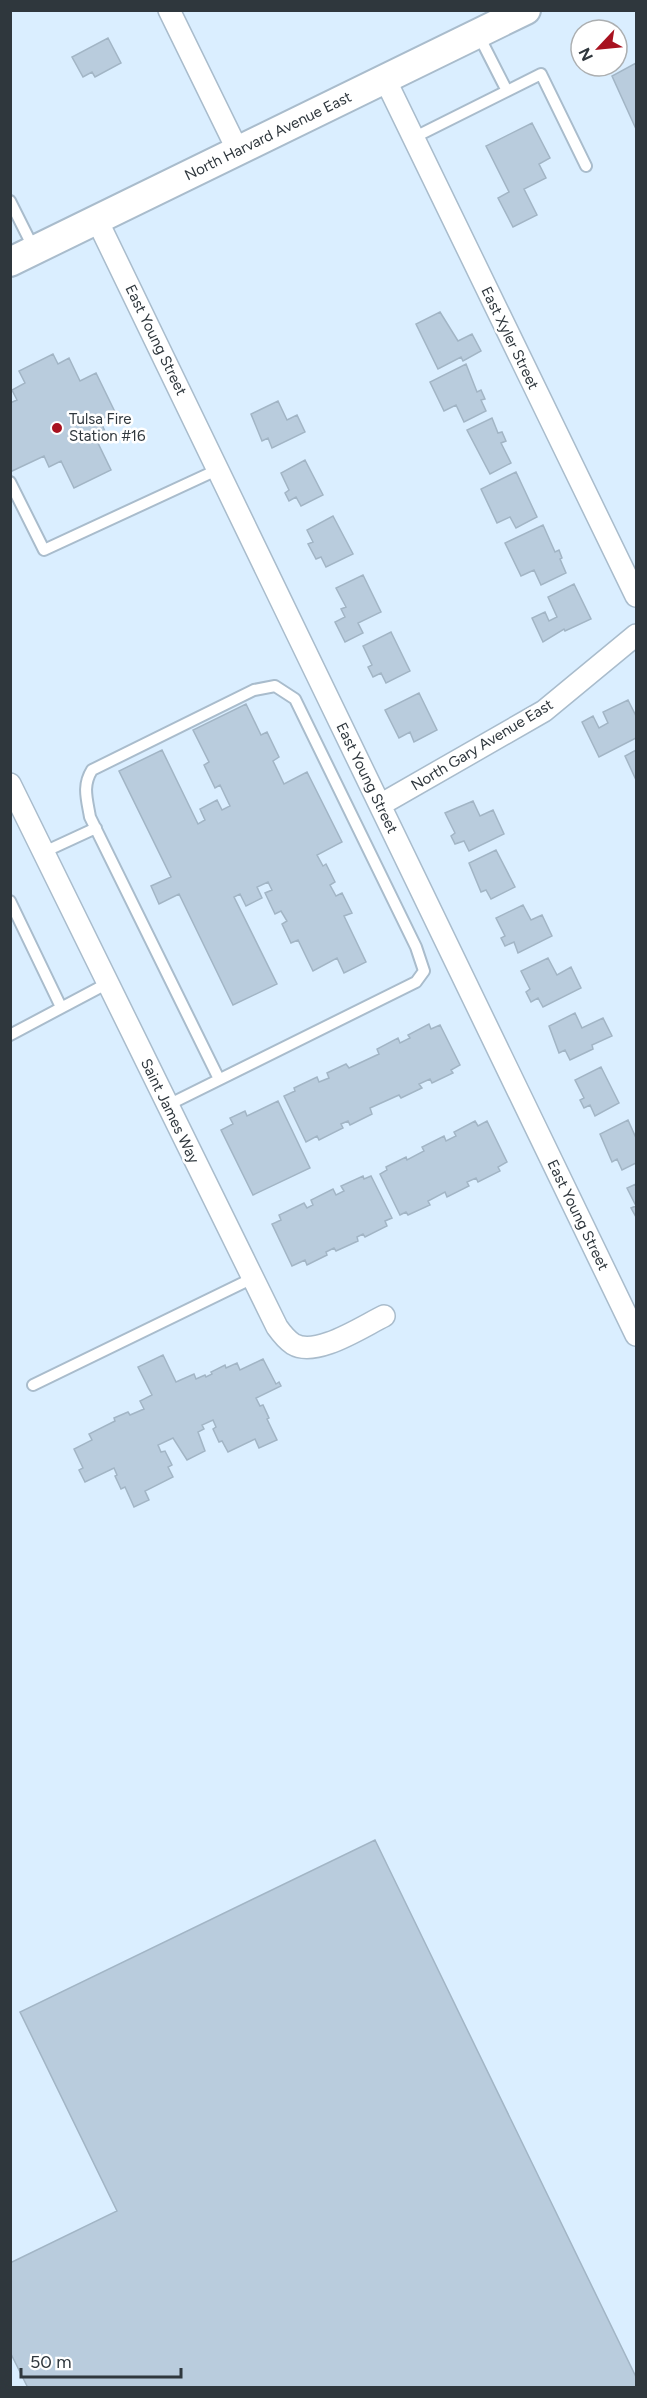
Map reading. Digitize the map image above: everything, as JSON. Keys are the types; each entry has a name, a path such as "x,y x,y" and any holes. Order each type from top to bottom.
{"main road":[{"name":"North Harvard Avenue East","path":"23,256 525,11"}],"street":[{"path":"170,10 238,151"},
{"name":"East Xyler Street","path":"385,79 636,596"},
{"name":"East Young Street","path":"97,220 636,1335"},
{"name":"North Gary Avenue East","path":"380,805 544,711 636,635"},
{"name":"Saint James Way","path":"10,784 253,1278 285,1337 295,1346 311,1348 326,1345 384,1316"}],"lane":[{"path":"478,34 507,91"},
{"path":"413,138 541,74 586,166"},
{"path":"10,201 23,256"},
{"path":"10,482 44,550 219,469"},
{"path":"168,1105 416,982 424,971 416,947 295,699 275,686 254,690 92,770 86,780 85,793 90,817 219,1079"},
{"path":"44,852 96,828"},
{"path":"11,904 61,1007"},
{"path":"10,1035 108,984"},
{"path":"33,1385 253,1278"}],"building":[{"path":"108,38 121,63 95,77 92,72 83,77 72,57"},
{"path":"636,63 636,129 613,78 629,78 629,67"},
{"path":"532,123 550,158 539,164 546,178 524,189 537,215 513,227 498,198 509,192 486,146"},
{"path":"440,312 458,341 472,334 481,351 463,361 461,357 438,369 416,324"},
{"name":"Tulsa Fire Station #16","path":"53,354 58,364 69,358 80,381 96,373 115,412 100,420 107,436 97,441 111,470 74,488 61,461 49,467 44,456 10,472 10,403 17,400 12,390 25,383 19,371"},
{"path":"466,364 477,392 481,390 485,399 481,400 486,411 464,422 456,405 444,411 430,382"},
{"path":"278,401 287,420 297,415 305,432 272,448 268,438 262,441 251,414"},
{"path":"492,418 498,433 502,432 506,441 501,443 511,463 490,474 467,430"},
{"path":"305,460 323,495 301,506 296,497 289,501 285,493 289,490 281,473"},
{"path":"516,472 537,517 516,528 510,517 497,523 481,489"},
{"path":"333,516 353,554 326,567 321,557 316,559 308,544 313,542 307,530"},
{"path":"543,525 555,552 559,550 566,573 541,585 534,570 521,576 505,543"},
{"path":"363,575 381,612 358,623 363,633 345,642 335,622 345,617 341,609 346,607 336,588"},
{"path":"574,584 591,619 565,631 564,629 543,642 532,618 545,612 549,621 557,617 548,597"},
{"path":"391,632 410,671 386,683 381,673 373,677 368,667 372,665 363,646"},
{"path":"419,693 437,730 414,742 410,732 399,738 385,710"},
{"path":"628,700 636,716 636,738 599,757 582,722 593,716 599,728 608,723 603,712"},
{"path":"246,704 261,735 267,732 279,757 273,761 284,784 307,772 342,842 317,855 323,866 326,864 335,882 330,885 336,896 342,893 352,913 344,916 366,962 344,973 337,958 313,971 298,940 291,943 282,924 287,921 281,911 275,914 265,893 272,890 268,882 257,887 262,898 246,906 240,894 234,897 277,984 233,1005 179,894 159,904 151,886 171,877 119,771 162,750 198,824 205,820 200,809 217,800 222,810 230,806 220,785 215,788 204,765 209,762 193,730"},
{"path":"636,750 636,780 625,756"},
{"path":"473,801 480,816 493,810 504,834 469,851 464,841 455,844 451,836 455,833 445,813"},
{"path":"496,850 515,887 491,899 486,890 481,892 469,863"},
{"path":"523,905 531,920 542,915 552,936 518,953 514,942 505,946 501,938 505,936 496,918"},
{"path":"548,958 557,975 571,967 581,988 543,1007 538,998 531,1002 526,992 530,989 521,971"},
{"path":"575,1013 582,1028 603,1018 612,1036 592,1045 593,1049 570,1060 565,1050 559,1053 549,1026"},
{"path":"429,1024 431,1029 440,1025 460,1065 451,1070 453,1073 432,1083 430,1079 419,1084 422,1088 370,1108 372,1114 350,1125 348,1121 341,1124 343,1128 319,1140 317,1136 306,1142 284,1096 295,1091 294,1088 317,1077 319,1082 329,1078 327,1073 346,1064 349,1068 379,1054 377,1049 398,1038 400,1043 410,1038 408,1035"},
{"path":"601,1067 619,1103 595,1116 590,1105 584,1108 580,1100 584,1098 575,1080"},
{"path":"278,1101 310,1168 253,1195 221,1130 233,1124 230,1118 245,1111 247,1116"},
{"path":"628,1120 636,1138 636,1163 622,1170 617,1159 612,1162 600,1134"},
{"path":"475,1121 478,1126 487,1121 507,1162 498,1167 500,1171 478,1182 476,1178 467,1182 469,1186 447,1197 445,1192 428,1201 430,1205 408,1215 406,1212 400,1215 380,1174 387,1170 386,1167 424,1151 422,1147 444,1136 446,1141 456,1136 454,1132"},
{"path":"363,1176 364,1179 371,1176 392,1218 385,1221 387,1226 365,1237 363,1234 357,1237 358,1241 336,1251 334,1248 326,1252 327,1255 307,1265 305,1260 292,1266 272,1224 281,1220 279,1215 304,1203 307,1208 313,1205 311,1200 333,1189 336,1195 344,1191 341,1186"},
{"path":"636,1184 636,1206 627,1188"},
{"path":"636,1206 636,1217 631,1208"},
{"path":"163,1355 176,1382 194,1374 196,1379 205,1375 206,1377 225,1365 226,1368 237,1363 240,1370 263,1359 276,1384 279,1382 281,1386 256,1398 260,1406 263,1405 277,1440 259,1448 255,1439 228,1452 222,1441 219,1442 213,1429 216,1427 213,1420 202,1425 204,1429 198,1432 205,1451 187,1460 173,1438 158,1445 161,1452 165,1451 172,1465 168,1467 173,1477 145,1491 149,1500 134,1507 125,1487 121,1489 114,1468 85,1482 79,1470 83,1468 74,1449 92,1440 89,1434 115,1421 114,1418 144,1409 140,1401 152,1395 138,1367"},
{"path":"375,1840 636,2377 636,2388 28,2388 10,2352 10,2263 117,2211 20,2012"}],"place":[{"name":"Tulsa Fire Station #16","path":"57,428"}]}
